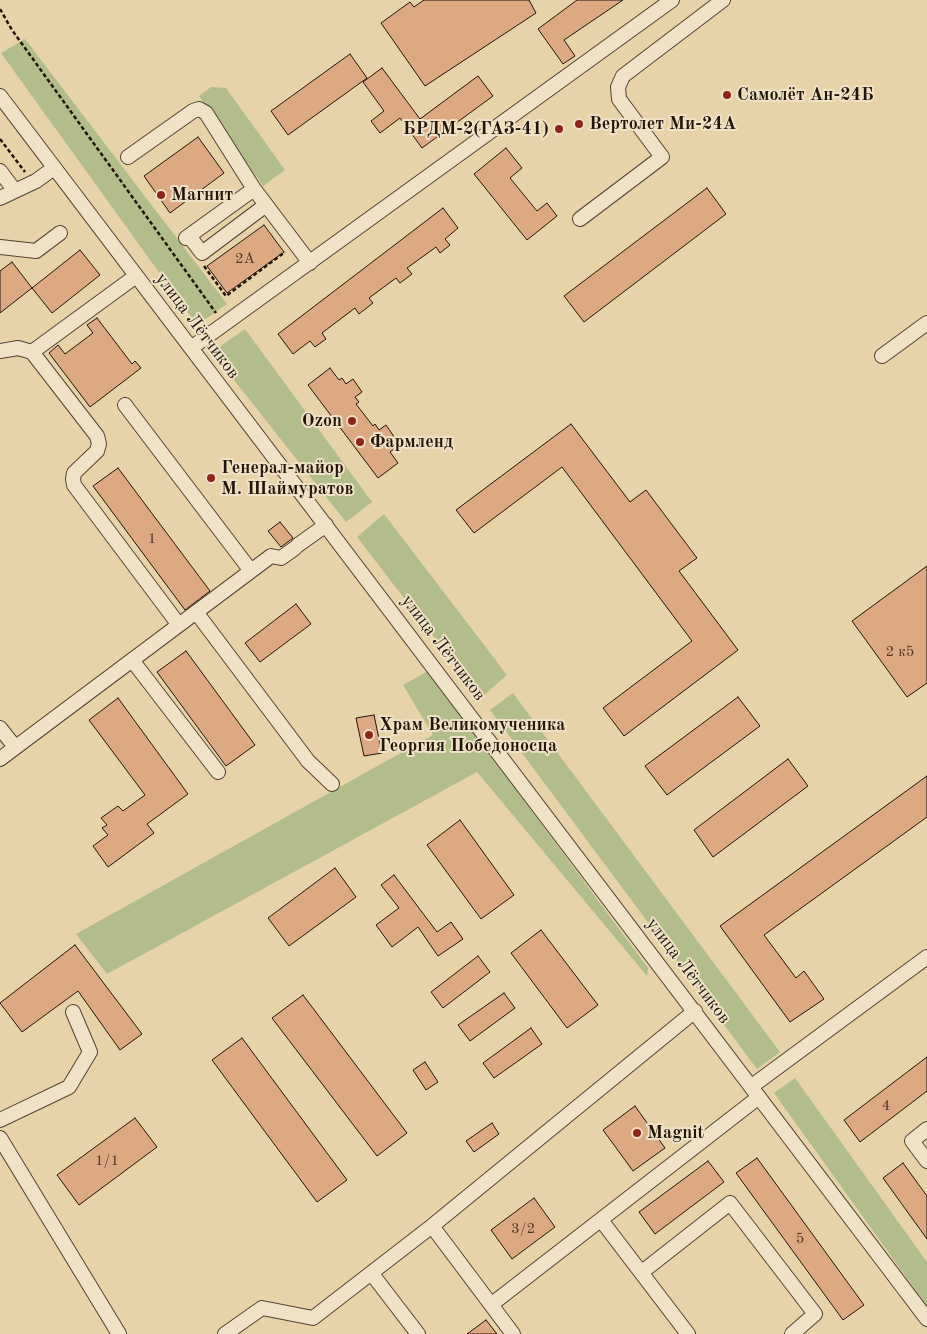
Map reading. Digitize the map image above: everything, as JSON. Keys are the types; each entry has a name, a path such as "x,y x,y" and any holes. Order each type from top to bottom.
{"street":[{"path":"191,348 672,0"},
{"path":"580,219 662,157 619,99 618,87 624,76 723,0"},
{"name":"улица Лётчиков","path":"0,96 927,1319"},
{"path":"128,158 193,111 200,109 206,113 254,188 310,263"},
{"path":"0,198 33,183 54,168"},
{"path":"0,171 15,191"},
{"path":"254,188 187,237 202,253 266,205"},
{"path":"0,247 36,251 60,233"},
{"path":"32,352 136,276"},
{"path":"882,356 927,323"},
{"path":"0,352 18,348 32,352 96,436 99,444 97,451 74,473 74,485 179,625"},
{"path":"125,405 251,571"},
{"path":"0,758 271,556 281,558 326,525"},
{"path":"196,612 308,761 332,784"},
{"path":"132,660 218,772"},
{"path":"0,728 15,748"},
{"path":"492,1304 601,1220 756,1092 927,958"},
{"path":"0,1120 69,1087 90,1052 73,1012"},
{"path":"225,1334 262,1308 314,1318 432,1226 695,1012"},
{"path":"927,1129 912,1141 927,1161"},
{"path":"0,1138 118,1334"},
{"path":"642,1272 730,1203 815,1314 792,1334"},
{"path":"601,1220 688,1334"},
{"path":"432,1226 513,1334"},
{"path":"372,1274 418,1334"}],"path":[{"path":"0,9 12,30 224,324"},
{"path":"0,139 33,183"},
{"path":"202,253 205,258 201,262 226,296 288,250"}],"green space":[{"path":"25,39 227,304 197,325 1,53"},
{"path":"211,87 226,88 285,170 263,186 199,96"},
{"path":"245,329 372,502 346,522 212,352"},
{"path":"384,514 507,675 481,698 357,537"},
{"path":"428,671 648,968 647,976 477,772 107,974 76,934 433,735 403,685"},
{"path":"513,693 780,1052 757,1069 490,710"},
{"path":"795,1078 927,1262 927,1306 774,1093"}],"building":[{"path":"424,0 529,0 536,13 425,86 381,23 410,2 414,7"},
{"path":"577,0 623,0 564,40 575,56 563,64 538,29"},
{"path":"350,54 367,78 288,135 271,111"},
{"path":"382,68 420,119 478,76 493,96 422,148 400,118 380,133 371,121 384,111 363,82"},
{"path":"198,137 224,173 170,213 144,176"},
{"path":"506,148 522,168 510,178 537,211 547,203 557,216 527,240 474,174"},
{"path":"707,188 726,214 584,322 564,296"},
{"path":"443,208 458,228 445,239 450,245 440,253 436,247 407,268 412,274 400,283 396,278 369,298 373,303 359,314 355,308 322,333 326,339 315,347 310,341 293,354 278,334"},
{"path":"264,225 284,252 227,293 207,266"},
{"path":"80,250 100,275 52,313 32,288"},
{"path":"12,262 32,288 0,313 0,271"},
{"path":"97,318 132,364 135,361 141,368 90,407 49,353 58,345 65,354 93,333 87,325"},
{"path":"330,368 339,380 342,378 346,384 353,379 362,392 355,397 359,402 356,404 373,426 375,424 379,430 386,425 395,438 389,443 394,449 390,452 398,463 378,478 308,385"},
{"path":"571,424 630,502 646,490 697,558 679,571 738,650 624,736 603,708 692,641 562,467 474,533 456,510"},
{"path":"118,468 210,591 185,610 93,486"},
{"path":"280,522 293,538 281,547 268,531"},
{"path":"927,566 927,683 907,697 852,621"},
{"path":"296,604 311,624 260,662 245,643"},
{"path":"186,651 255,745 226,766 157,672"},
{"path":"738,697 760,726 667,795 645,766"},
{"path":"118,698 188,794 147,824 154,833 108,867 93,846 108,835 102,828 107,825 101,818 118,806 123,811 145,795 89,720"},
{"name":"Храм Великомученика Георгия Победоносца","path":"374,715 382,753 364,756 356,718"},
{"path":"788,759 808,786 713,857 694,830"},
{"path":"927,776 927,817 764,935 796,978 804,971 824,999 790,1022 720,926"},
{"path":"460,820 514,895 481,919 427,845"},
{"path":"335,868 356,897 289,946 268,918"},
{"path":"394,875 437,932 451,922 463,939 438,956 418,927 392,947 376,925 399,908 381,885"},
{"path":"541,930 598,1005 567,1028 511,953"},
{"path":"75,945 142,1034 120,1050 78,991 22,1032 0,1003"},
{"path":"478,956 490,972 443,1008 431,992"},
{"path":"504,993 515,1008 470,1041 458,1025"},
{"path":"303,995 407,1133 377,1156 272,1018"},
{"path":"531,1028 542,1044 494,1078 483,1063"},
{"path":"242,1038 347,1180 317,1202 212,1060"},
{"path":"927,1057 927,1091 860,1142 844,1120"},
{"path":"425,1062 438,1082 426,1090 413,1070"},
{"path":"635,1106 665,1148 633,1171 603,1130"},
{"path":"135,1118 157,1147 79,1205 57,1175"},
{"path":"492,1123 499,1134 474,1152 466,1141"},
{"path":"757,1158 864,1305 843,1320 736,1173"},
{"path":"708,1161 724,1182 655,1234 639,1212"},
{"path":"903,1163 927,1196 927,1239 883,1178"},
{"path":"534,1198 555,1227 512,1259 491,1230"},
{"path":"486,1320 497,1334 467,1334"}],"place":[{"name":"Самолёт Ан-24Б","path":"727,95"},
{"name":"Вертолет Ми-24А","path":"579,124"},
{"name":"БРДМ-2(ГАЗ-41)","path":"559,129"},
{"name":"Магнит","path":"161,195"},
{"name":"Ozon","path":"352,421"},
{"name":"Фармленд","path":"360,442"},
{"name":"Генерал-майор М. Шаймуратов","path":"211,478"},
{"name":"Храм Великомученика Георгия Победоносца","path":"369,735"},
{"name":"Magnit","path":"637,1133"}]}
